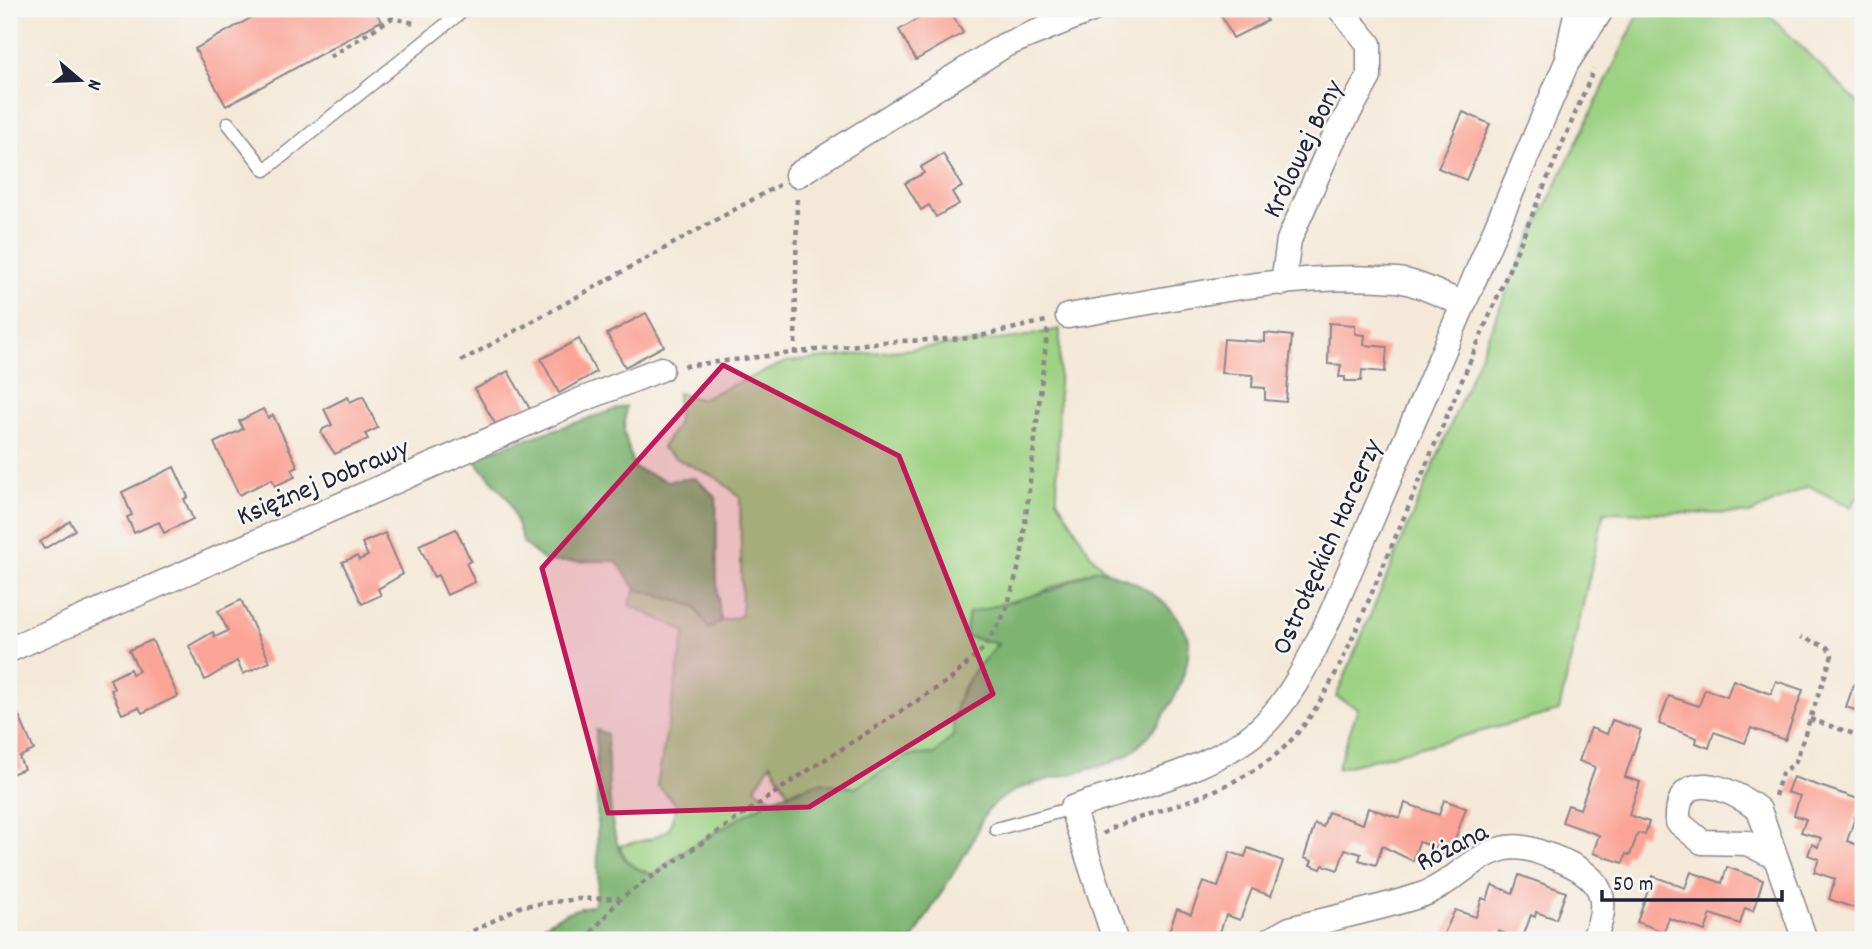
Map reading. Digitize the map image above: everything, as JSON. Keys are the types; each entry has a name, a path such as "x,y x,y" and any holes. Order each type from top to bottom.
{"street":[{"path":"797,175 1005,46 1094,9"},
{"name":"Królowej Bony","path":"1283,283 1289,240 1332,142 1369,76 1369,44 1340,9"},
{"name":"Ostrołęckich Harcerzy","path":"1566,64 1577,9"},
{"name":"Ostrołęckich Harcerzy","path":"1072,808 1205,762 1249,738 1286,698 1312,656 1333,610 1566,64 1602,9"},
{"path":"1058,318 1283,283 1400,280 1462,303"},
{"name":"Księżnej Dobrawy","path":"11,642 592,395 661,369"},
{"path":"1775,856 1747,843 1702,842 1678,822 1677,805 1692,787 1709,785 1745,799 1759,810 1805,940"},
{"path":"1072,808 1115,940"},
{"name":"Różana","path":"1270,940 1290,929 1424,894 1494,852 1520,847 1576,866 1594,880 1601,895 1603,909 1602,922 1593,940"}],"lane":[{"path":"228,123 265,170 432,35 448,14 465,9"},
{"path":"996,829 1072,808"}],"path":[{"path":"390,9 392,18"},
{"path":"330,57 392,18 423,26 432,35"},
{"path":"461,361 797,175 795,354"},
{"path":"585,940 621,898 804,773 951,679 984,648 1006,611 1021,559 1058,318 971,338 882,342 661,369"},
{"path":"1766,826 1782,774 1795,763 1832,655 1827,647 1801,638"},
{"path":"1810,719 1863,737"},
{"path":"455,940 522,906 578,898 621,898"}],"highlighted area":[{"path":"723,365 899,456 993,694 809,807 608,813 542,568"}],"green space":[{"path":"1641,9 1763,9 1863,108 1863,492 1850,507 1809,486 1750,514 1604,512 1559,711 1337,769 1358,708 1336,697 1521,258"},
{"path":"1060,329 1057,499 1091,555 1106,571 1096,569 1020,601 1001,640 965,685 956,705 953,736 935,754 908,756 855,788 820,782 788,793 771,763 755,788 772,799 679,854 653,875 630,865 619,846 651,839 669,829 677,805 657,785 685,631 629,605 636,589 694,606 709,629 721,621 742,616 740,497 717,478 677,459 662,448 678,422 677,393 700,399 786,362 1016,338"},
{"path":"626,406 624,432 634,468 667,481 695,478 716,497 717,575 721,621 709,629 694,606 636,589 616,561 546,562 524,544 509,500 472,457"},
{"path":"1096,569 1123,577 1148,590 1169,608 1185,630 1189,644 1187,661 1173,699 1150,734 1125,756 1091,769 1021,788 991,807 913,940 526,940 557,917 594,905 598,884 596,730 607,734 611,817 619,848 631,864 653,875 679,854 772,799 820,782 855,788 908,756 935,754 953,736 956,707 965,685 998,644 965,636 969,613 1053,590"}],"building":[{"path":"267,9 374,9 381,21 226,106 195,49"},
{"path":"935,9 949,9 963,33 916,60 899,30"},
{"path":"1261,9 1267,21 1233,38 1219,11"},
{"path":"1463,112 1490,124 1466,180 1438,168"},
{"path":"943,154 962,187 952,192 959,204 936,217 929,205 921,210 905,183 924,173 921,167"},
{"path":"646,313 664,346 625,367 607,334"},
{"path":"1329,323 1355,325 1355,334 1365,335 1364,345 1387,347 1385,372 1362,370 1361,381 1345,381 1345,377 1339,377 1341,365 1328,364"},
{"path":"1265,333 1292,336 1286,402 1265,400 1265,388 1252,387 1253,375 1221,373 1224,339 1265,342"},
{"path":"579,339 596,372 559,393 541,359"},
{"path":"508,371 530,409 497,427 475,389"},
{"path":"363,396 378,428 365,434 368,439 335,454 321,433 332,425 324,409 348,397 350,402"},
{"path":"263,409 268,418 273,415 298,467 292,470 295,477 275,486 272,479 239,495 214,443 243,429 239,421"},
{"path":"174,467 188,497 184,499 193,519 164,533 159,522 134,533 127,517 132,515 122,492"},
{"path":"70,521 75,530 44,549 40,542"},
{"path":"456,529 471,561 466,563 475,582 447,595 438,575 434,577 419,545"},
{"path":"385,533 403,574 378,589 381,595 362,604 342,562 357,556 359,560 368,556 362,543"},
{"path":"241,600 270,662 243,674 237,661 205,680 189,646 213,632 215,637 228,631 218,611"},
{"path":"152,640 178,696 142,713 139,707 122,714 111,690 114,689 110,679 130,669 132,674 139,671 129,650"},
{"path":"1733,680 1771,694 1776,681 1803,690 1785,740 1751,728 1745,743 1714,732 1709,748 1696,743 1697,738 1659,724 1669,696 1699,706 1705,689 1727,697"},
{"path":"1854,684 1863,687 1863,713 1846,707"},
{"path":"19,716 34,750 19,757 24,769 9,775 9,720"},
{"path":"1612,720 1641,730 1625,777 1640,782 1629,815 1649,822 1645,835 1638,833 1630,855 1626,854 1623,863 1593,853 1599,835 1562,822 1568,805 1580,809 1595,767 1579,761 1591,728 1607,734"},
{"path":"1793,777 1861,800 1847,841 1863,847 1863,911 1829,899 1835,879 1814,872 1819,859 1808,855 1812,844 1818,847 1821,838 1801,832 1806,819 1794,815 1800,796 1787,792"},
{"path":"1444,800 1466,808 1449,857 1434,852 1435,847 1419,842 1413,861 1382,846 1376,865 1359,860 1361,854 1345,849 1338,870 1323,865 1321,869 1310,865 1312,861 1304,858 1315,824 1323,827 1328,812 1363,824 1368,808 1400,818 1405,803 1439,815"},
{"path":"1248,848 1283,861 1271,896 1252,889 1240,920 1226,915 1217,940 1194,940 1169,931 1177,909 1191,914 1203,882 1218,887 1230,852 1245,857"},
{"path":"1727,867 1763,880 1753,911 1745,908 1740,924 1711,914 1705,931 1669,918 1664,932 1637,922 1653,876 1685,888 1691,872 1722,883"},
{"path":"1519,875 1566,892 1556,919 1536,912 1535,917 1531,915 1522,940 1498,931 1495,940 1441,940 1455,910 1476,917 1482,898 1487,900 1492,885 1513,893"},
{"path":"1419,933 1439,940 1416,940"}]}
